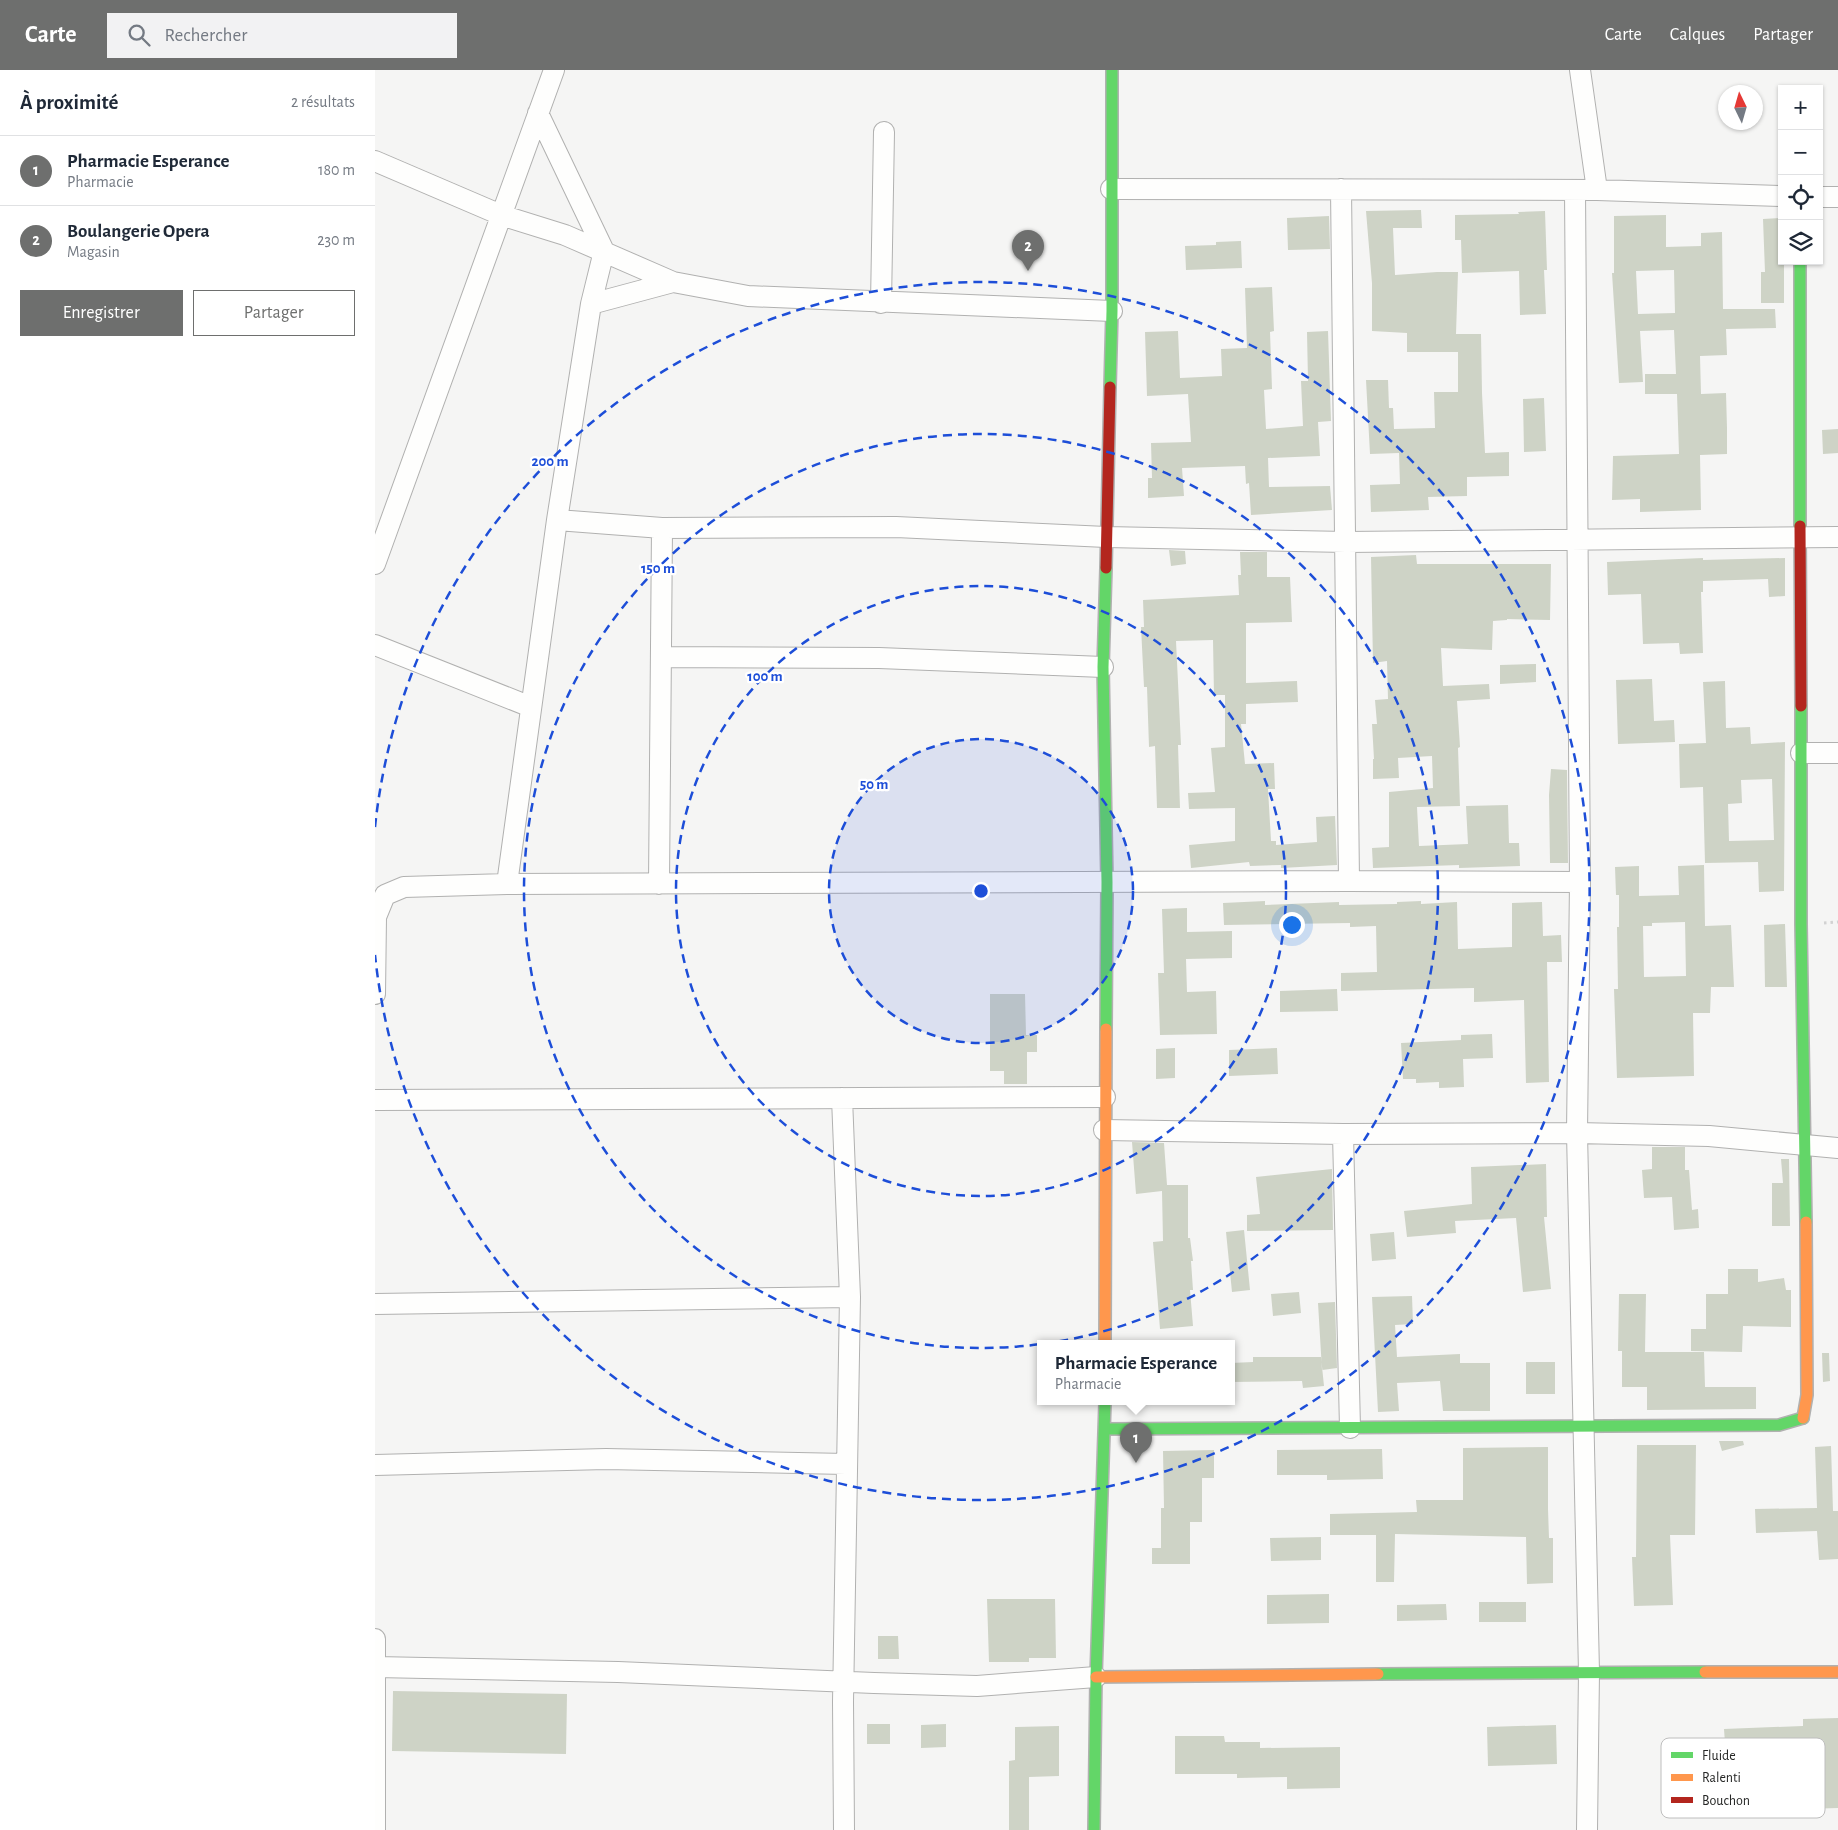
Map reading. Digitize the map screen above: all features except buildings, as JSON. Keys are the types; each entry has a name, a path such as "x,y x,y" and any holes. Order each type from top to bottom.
{"street":[{"path":"375,564 554,70"},
{"path":"1105,1340 1104,1130 1107,882 1103,667 1112,311 1112,70"},
{"path":"1580,70 1597,190"},
{"path":"507,884 557,520 591,304 604,251 538,113"},
{"path":"881,303 884,132"},
{"path":"375,161 501,215 565,235 673,282 748,296 881,303 1112,311"},
{"path":"1111,189 1597,190 1778,196"},
{"path":"1341,189 1349,881"},
{"path":"1575,190 1580,882 1577,1133 1589,1672 1587,1830"},
{"path":"1823,197 1838,197"},
{"path":"1105,1429 1779,1425 1803,1419 1807,1395 1801,924 1800,265"},
{"path":"591,304 673,282"},
{"path":"557,520 662,528 895,527 1106,537 1346,542 1838,538"},
{"path":"659,884 662,528"},
{"path":"375,645 531,706"},
{"path":"661,657 879,658 1103,667"},
{"path":"1801,753 1838,752"},
{"path":"375,994 376,917 385,895 404,887 507,884 1580,882"},
{"path":"375,1100 1105,1097"},
{"path":"842,1098 850,1297 846,1464 844,1830"},
{"path":"1104,1130 1343,1134 1577,1133 1709,1136 1838,1148"},
{"path":"1343,1134 1350,1428"},
{"path":"375,1304 850,1297"},
{"path":"1094,1830 1105,1405"},
{"path":"375,1465 606,1459 846,1464"},
{"path":"375,1639 375,1830"},
{"path":"376,1667 618,1672 977,1686 1097,1678 1589,1672 1838,1672"}],"traffic: fast":[{"path":"1110,387 1112,311 1112,70"},
{"path":"1800,265 1800,526"},
{"path":"1106,568 1103,667 1107,882 1106,1029"},
{"path":"1801,706 1801,924 1806,1222"},
{"path":"1094,1830 1096,1677 1105,1405"},
{"path":"1105,1429 1779,1425 1803,1418"},
{"path":"1378,1674 1705,1672"}],"traffic: slow":[{"path":"1105,1340 1106,1029"},
{"path":"1803,1418 1807,1395 1806,1222"},
{"path":"1705,1672 1838,1672"},
{"path":"1096,1677 1378,1674"}],"traffic: jam":[{"path":"1106,568 1110,387"},
{"path":"1800,526 1801,706"}],"place":[{"name":"Boulangerie Opera","path":"1028,271"},
{"name":"Pharmacie Esperance","path":"1136,1463"}]}
